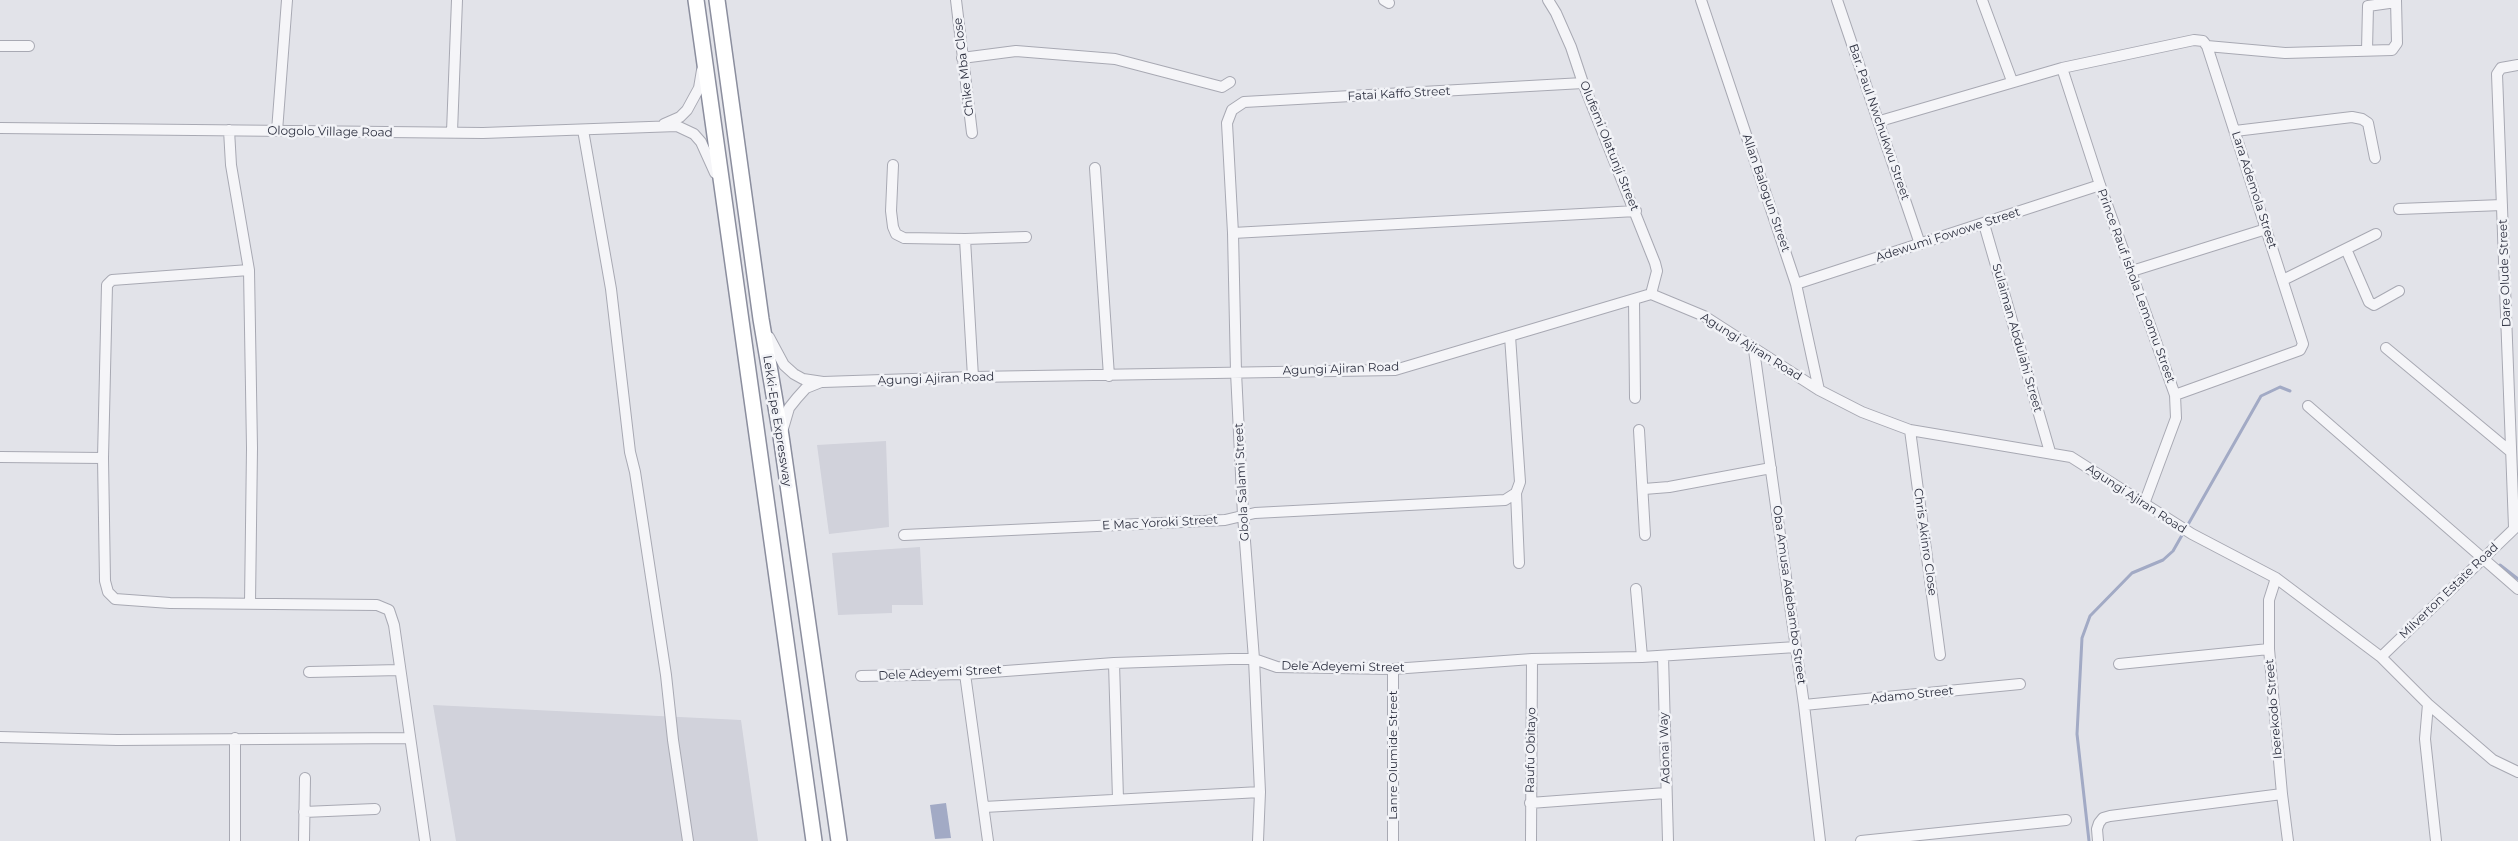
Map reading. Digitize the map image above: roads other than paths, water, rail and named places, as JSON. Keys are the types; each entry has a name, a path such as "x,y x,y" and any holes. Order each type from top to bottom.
{"highway":[{"name":"Lekki-Epe Expressway","path":"696,0 814,841"},
{"name":"Lekki-Epe Expressway","path":"717,0 761,319 781,436 839,841"}],"street":[{"path":"277,131 288,0"},
{"path":"452,132 457,0"},
{"name":"Chike Mba Close","path":"956,0 972,133"},
{"name":"Olufemi Olatunji Street","path":"1548,0 1571,47 1583,83 1636,211 1657,271 1651,294"},
{"name":"Allan Balogun Street","path":"1701,0 1796,284 1819,390"},
{"name":"Bar. Paul Nwchukwu Street","path":"1837,0 1880,121 1920,244"},
{"path":"1982,0 2012,81"},
{"path":"1880,121 2062,68 2194,40 2203,41 2207,46 2285,53 2392,50 2396,47 2396,1 2368,6 2368,50"},
{"path":"0,46 28,46"},
{"name":"Lara Ademola Street","path":"2175,395 2302,347 2284,280 2207,46"},
{"path":"659,125 680,117 694,101 702,71 703,47"},
{"path":"962,58 1016,51 1115,59 1222,87 1230,82"},
{"name":"Dare Olude Street","path":"2516,526 2511,452 2497,74 2501,68 2518,65"},
{"name":"Prince Rauf Ishola Lemomu Street","path":"2062,68 2100,185 2175,395 2176,418 2144,504"},
{"name":"Fatai Kaffo Street","path":"1227,124 1232,110 1244,102 1583,83"},
{"path":"2235,131 2357,118 2368,123 2375,158"},
{"name":"Gbola Salami Street","path":"1227,124 1234,233 1236,372 1243,516 1254,659 1260,792 1258,841"},
{"path":"659,125 685,129 701,142 724,197"},
{"name":"Ologolo Village Road","path":"0,128 452,132 583,130 659,125"},
{"path":"229,130 231,165 249,270 252,448 250,603"},
{"path":"583,130 611,289 630,452 635,472 666,674 688,841"},
{"path":"892,165 891,211 896,234 904,238 1026,237"},
{"path":"1095,168 1109,376"},
{"name":"Adewumi Fowowe Street","path":"1796,284 2100,185"},
{"path":"2399,209 2502,205"},
{"path":"1234,233 1636,211"},
{"name":"Sulaiman Abdulahi Street","path":"1984,224 2050,452"},
{"path":"2132,271 2266,229"},
{"path":"2284,280 2376,234"},
{"path":"965,239 973,377"},
{"path":"2346,249 2369,302 2374,305 2399,291"},
{"path":"249,270 112,280 107,285 103,458 105,580 108,592 115,599 170,603 378,605 389,610 400,670 425,841"},
{"name":"Agungi Ajiran Road","path":"823,382 973,377 1395,370 1651,294 1704,316 1754,350 1819,390 1862,412 1910,430 2001,447 2050,452 2071,457 2178,526 2276,578 2381,658 2428,704 2493,760 2518,772"},
{"path":"1634,299 1635,398"},
{"path":"761,319 775,352 784,365 803,379 823,382"},
{"path":"1510,336 1520,482 1516,493 1519,563"},
{"path":"2386,348 2511,452"},
{"name":"Oba Amusa Adebambo Street","path":"1754,350 1804,706 1820,841"},
{"path":"781,436 789,408 806,388 823,382"},
{"path":"2308,406 2482,559 2518,588"},
{"path":"1639,430 1644,489 1645,535"},
{"name":"Chris Akinro Close","path":"1910,430 1940,655"},
{"path":"0,457 103,458"},
{"path":"1644,489 1669,487 1771,468"},
{"name":"E Mac Yoroki Street","path":"904,535 1225,520 1254,513 1505,500 1516,493"},
{"name":"Milverton Estate Road","path":"2381,658 2516,526"},
{"name":"Iberekodo Street","path":"2276,578 2269,600 2268,649 2288,841"},
{"path":"1636,589 1642,657"},
{"name":"Dele Adeyemi Street","path":"861,676 966,674 1114,663 1254,659 1277,667 1393,669 1532,659 1642,657 1796,647"},
{"path":"2120,664 2268,649"},
{"name":"Adonai Way","path":"1663,656 1668,841"},
{"name":"Raufu Obitayo","path":"1531,841 1532,659"},
{"path":"1114,663 1118,799"},
{"name":"Lanre Olumide Street","path":"1392,841 1393,669"},
{"path":"309,672 400,670"},
{"path":"966,674 988,841"},
{"name":"Adamo Street","path":"1804,706 2020,684"},
{"path":"2428,704 2425,739 2436,841"},
{"path":"0,737 117,740 409,738"},
{"path":"235,738 235,841"},
{"path":"304,841 305,778"},
{"path":"984,807 1260,792"},
{"path":"1530,803 1666,793"},
{"path":"2098,841 2097,829 2099,823 2103,818 2110,816 2282,794"},
{"path":"304,812 374,809"},
{"path":"1861,841 2066,820"}],"water":[{"path":"946,803 951,838 935,839 930,805"}],"waterway":[{"path":"2089,841 2077,734 2082,638 2090,616 2132,573 2163,560 2173,551 2261,396 2280,387 2290,391"},
{"path":"2500,565 2518,579"}]}
